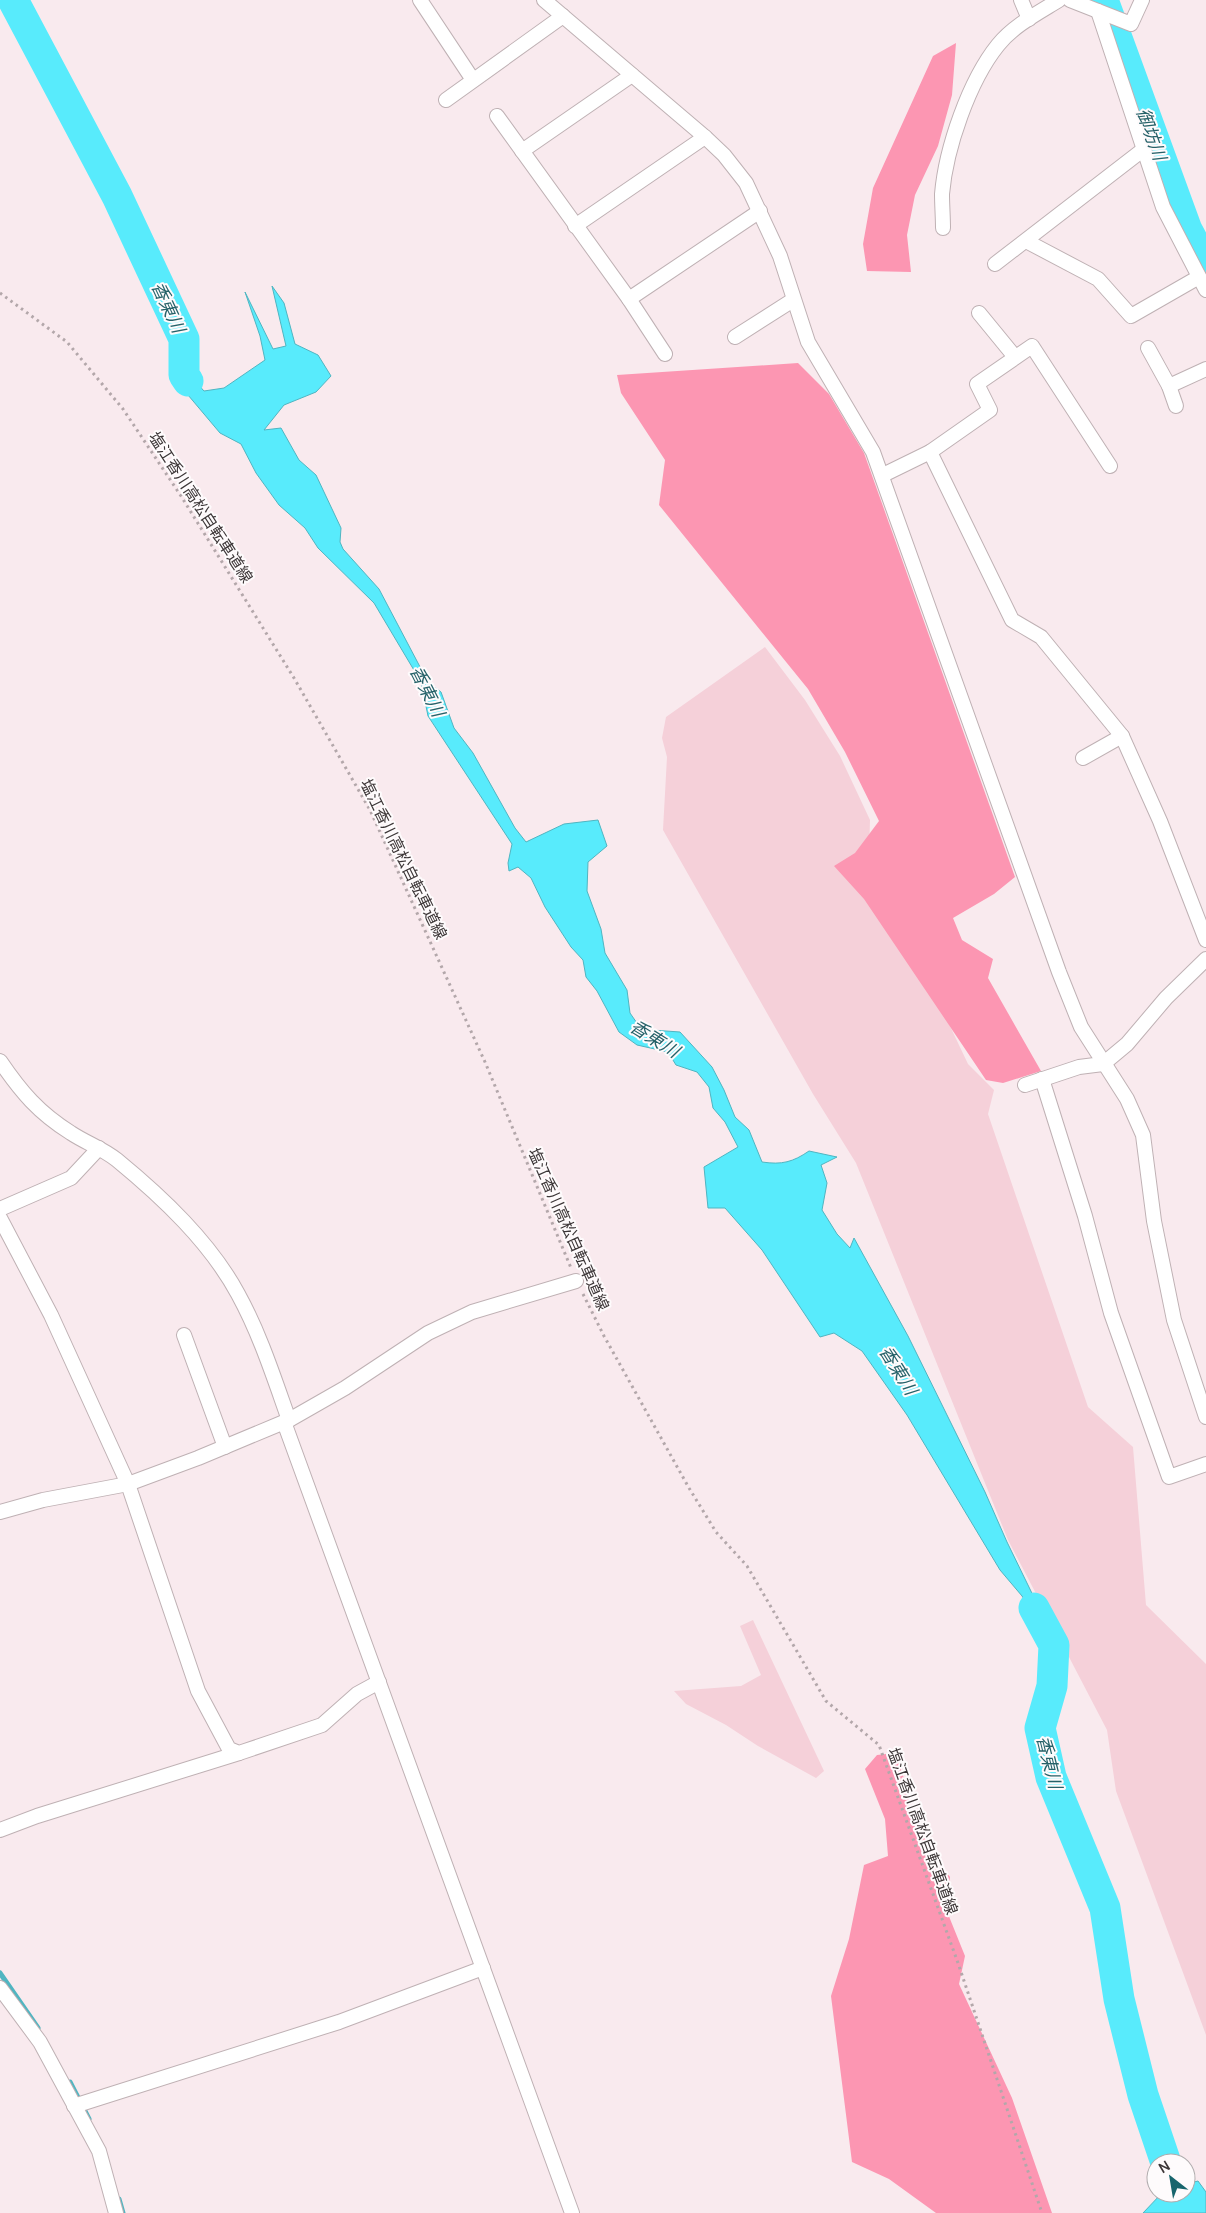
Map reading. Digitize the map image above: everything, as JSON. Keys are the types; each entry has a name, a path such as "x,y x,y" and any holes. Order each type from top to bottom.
{"street":[{"path":"420,0 473,80"},
{"path":"544,0 705,137 724,155 746,183 780,256 808,342 873,452 883,475 1059,972 1081,1027 1127,1099 1143,1135 1154,1221 1174,1320 1206,1417"},
{"path":"1022,0 1029,19"},
{"path":"943,228 942,193 954,134 974,84 998,44 1029,19 1059,0"},
{"path":"1070,0 1131,24 1142,0"},
{"path":"1098,11 1163,207 1206,290"},
{"path":"446,100 563,16"},
{"path":"522,151 632,74"},
{"path":"497,116 629,299 664,354"},
{"path":"575,226 705,137"},
{"path":"995,264 1144,149"},
{"path":"629,299 760,211"},
{"path":"1026,241 1098,279 1131,316 1199,277"},
{"path":"735,337 793,300"},
{"path":"979,313 1015,357"},
{"path":"883,475 930,452 990,410 977,384 1032,346 1110,466"},
{"path":"1148,348 1169,386 1176,406"},
{"path":"1169,386 1206,369"},
{"path":"930,452 1012,620 1041,637 1122,736 1160,821 1206,940"},
{"path":"1084,758 1122,736"},
{"path":"1025,1085 1079,1067 1104,1064 1127,1044 1166,998 1206,959"},
{"path":"0,1061 19,1089 37,1109 116,1160 170,1208 210,1253 232,1284 252,1322 379,1682 572,2213"},
{"path":"1042,1079 1085,1216 1111,1313 1169,1477 1206,1464"},
{"path":"0,1209 71,1178 99,1148"},
{"path":"0,1218 51,1315 128,1484 198,1691 229,1749 239,1753"},
{"path":"0,1512 43,1500 128,1484 225,1447 287,1421 345,1388 428,1333 472,1312 576,1281"},
{"path":"184,1336 225,1447"},
{"path":"0,1830 37,1816 322,1725 357,1694 379,1682"},
{"path":"74,2106 339,2022 483,1968"},
{"path":"0,1988 40,2042 98,2151 116,2213"}],"path":[{"name":"塩江香川高松自転車道線","path":"0,293 67,342 123,409 181,496 294,678 370,810 485,1062 576,1281 604,1336 716,1532 747,1566 826,1701 879,1745 958,1963 1042,2213"}],"shaded area":[{"path":"956,43 952,95 938,146 915,195 907,235 911,272 867,271 863,244 873,188 933,56"},
{"path":"798,363 829,394 864,453 1015,877 994,894 953,918 962,940 993,959 988,978 1041,1071 1003,1083 986,1080 864,899 834,866 855,853 879,821 845,752 808,689 659,505 665,460 621,393 617,375"},
{"path":"765,647 805,700 840,756 870,820 868,888 930,984 968,1064 994,1090 988,1114 1088,1407 1133,1447 1146,1605 1206,1664 1206,2035 1116,1791 1107,1730 1008,1540 856,1163 813,1094 663,830 667,757 662,738 666,717"},
{"path":"753,1620 824,1771 816,1778 758,1746 726,1725 686,1704 674,1691 741,1686 761,1675 740,1626"},
{"path":"895,1753 929,1849 950,1877 946,1909 965,1956 959,1984 1012,2098 1052,2213 936,2213 889,2179 852,2162 831,1996 849,1939 864,1865 888,1856 885,1819 865,1769 877,1755"}],"water":[{"path":"272,286 284,303 295,344 318,355 331,376 316,392 284,405 264,430 281,428 299,460 316,475 341,528 340,542 343,549 379,589 428,682 441,692 454,728 473,753 515,828 526,842 564,824 598,820 607,846 588,862 587,891 601,929 605,953 627,990 630,1013 639,1026 652,1030 680,1032 712,1067 735,1117 749,1130 762,1162 787,1162 809,1151 837,1157 821,1165 827,1183 822,1210 837,1234 850,1248 854,1238 908,1336 985,1492 1045,1620 1054,1645 1022,1596 1000,1570 907,1415 862,1351 834,1333 820,1337 762,1250 725,1208 708,1208 704,1167 738,1147 725,1122 713,1108 709,1087 697,1072 676,1065 668,1052 637,1045 619,1032 597,991 586,977 583,960 571,947 545,907 531,878 518,867 509,871 508,863 512,844 428,716 421,682 374,603 318,548 305,528 279,505 256,473 241,444 220,433 188,395 178,376 176,365 179,349 184,339 190,352 188,373 204,391 224,388 265,360 260,336 245,292 273,349 286,346"},
{"path":"1198,2181 1206,2192 1206,2213 1143,2213 1152,2203 1196,2203 1196,2182"}],"waterway":[{"name":"香東川","path":"13,0 117,196 184,339 184,375 188,381"},
{"name":"御坊川","path":"1103,0 1187,230 1206,265"},
{"name":"香東川","path":"1034,1608 1054,1645 1052,1686 1040,1728 1051,1777 1105,1908 1119,1999 1143,2095 1163,2153"},
{"path":"0,1973 38,2028"},
{"path":"70,2082 89,2119"},
{"path":"119,2199 123,2213"}]}
